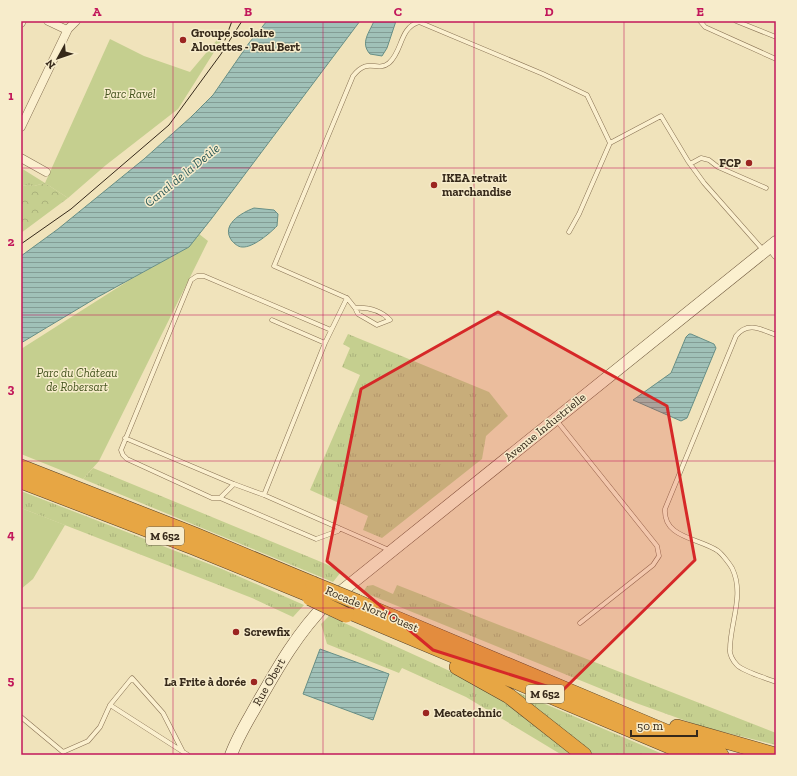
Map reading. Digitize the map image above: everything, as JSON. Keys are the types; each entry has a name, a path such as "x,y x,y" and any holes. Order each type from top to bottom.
{"highway":[{"name":"Rocade Nord Ouest","path":"21,467 195,535 310,592 690,755"},
{"name":"M 652","path":"21,481 178,541 270,579 310,592"},
{"name":"Rocade Nord Ouest","path":"350,609 590,700 721,755"},
{"path":"350,609 486,682 521,706 584,755"},
{"path":"590,700 616,705 685,730 775,755"}],"street":[{"path":"48,21 67,30"},
{"path":"22,121 67,30 76,21"},
{"path":"21,158 46,172"},
{"name":"Avenue Industrielle","path":"316,615 340,592 391,550 772,248"},
{"name":"Rue Obert","path":"230,755 238,738 285,656 316,615"}],"lane":[{"path":"700,21 705,26 776,59"},
{"path":"736,21 776,37"},
{"path":"355,308 365,307 385,315 390,320 376,325 364,320 346,298 274,266 353,76 359,68 365,65 382,66 388,64 393,59 406,30 412,24 419,22 543,74 588,95 610,143"},
{"path":"568,232 579,214 610,143 661,116 690,164 711,192 772,248"},
{"path":"690,164 701,158 709,160 718,167 766,188"},
{"path":"331,330 204,276 197,276 191,280 120,450 122,456 127,459 212,498 220,498 316,539 338,531 339,528"},
{"path":"264,495 325,343 346,298"},
{"path":"272,320 325,343"},
{"path":"776,335 756,327 748,327 740,330 736,336 665,509 664,518 668,526 678,533 718,551 732,568 737,590 736,611 729,650 732,660 738,666 776,682"},
{"path":"556,419 657,546 659,556 653,565 580,623"},
{"path":"125,438 234,484 264,495 391,550"},
{"path":"220,498 234,484"},
{"path":"21,717 63,752 88,741 100,727 110,705 132,678 163,712 182,750"},
{"path":"110,705 188,755"}],"highlighted area":[{"path":"498,312 667,406 695,560 562,691 433,650 327,561 361,389"}],"green space":[{"name":"Parc Ravel","path":"222,34 221,41 178,109 106,165 68,198 45,183 110,39 144,56 190,72"},
{"path":"21,168 45,183 34,186 21,185"},
{"path":"45,183 68,198 21,233 21,185 34,186"},
{"name":"Parc du Château de Robersart","path":"199,234 208,241 99,461 83,479 21,454 21,349 128,281 188,247"},
{"path":"348,334 489,392 508,416 486,436 482,459 382,538 363,530 368,516 310,490 360,375 342,367 350,348 343,344"},
{"path":"93,468 326,564 341,572 333,582 83,479"},
{"path":"21,491 222,569 304,605 293,617 252,598 21,508"},
{"path":"21,508 65,525 33,579 21,589"},
{"path":"373,585 393,594 397,585 776,733 776,745 703,727 636,703 363,592 367,586"},
{"path":"329,616 463,677 502,699 574,755 562,755 466,697 402,668 399,673 327,644 321,624"},
{"path":"517,692 665,755 592,755 522,699"}],"water":[{"name":"Canal de la Deûle","path":"267,21 360,21 189,247 96,298 21,343 21,256 58,229 144,159 191,117 213,95 249,43"},
{"path":"374,21 396,21 387,48 382,56 370,54 366,46 366,38"},
{"path":"254,208 274,210 278,214 277,226 256,243 246,247 236,245 229,235 230,225 238,216"},
{"path":"689,334 714,344 716,348 687,418 681,421 633,400 671,373 686,337"},
{"path":"320,649 389,674 373,720 303,694"}],"tram line":[{"path":"225,40 232,21"},
{"path":"21,244 71,209 169,125 221,54 242,21"}],"place":[{"name":"Groupe scolaire Alouettes - Paul Bert","path":"183,40"},
{"name":"FCP","path":"749,163"},
{"name":"IKEA retrait marchandise","path":"434,185"},
{"name":"Screwfix","path":"236,632"},
{"name":"La Frite à dorée","path":"254,682"},
{"name":"Mecatechnic","path":"426,713"}]}
